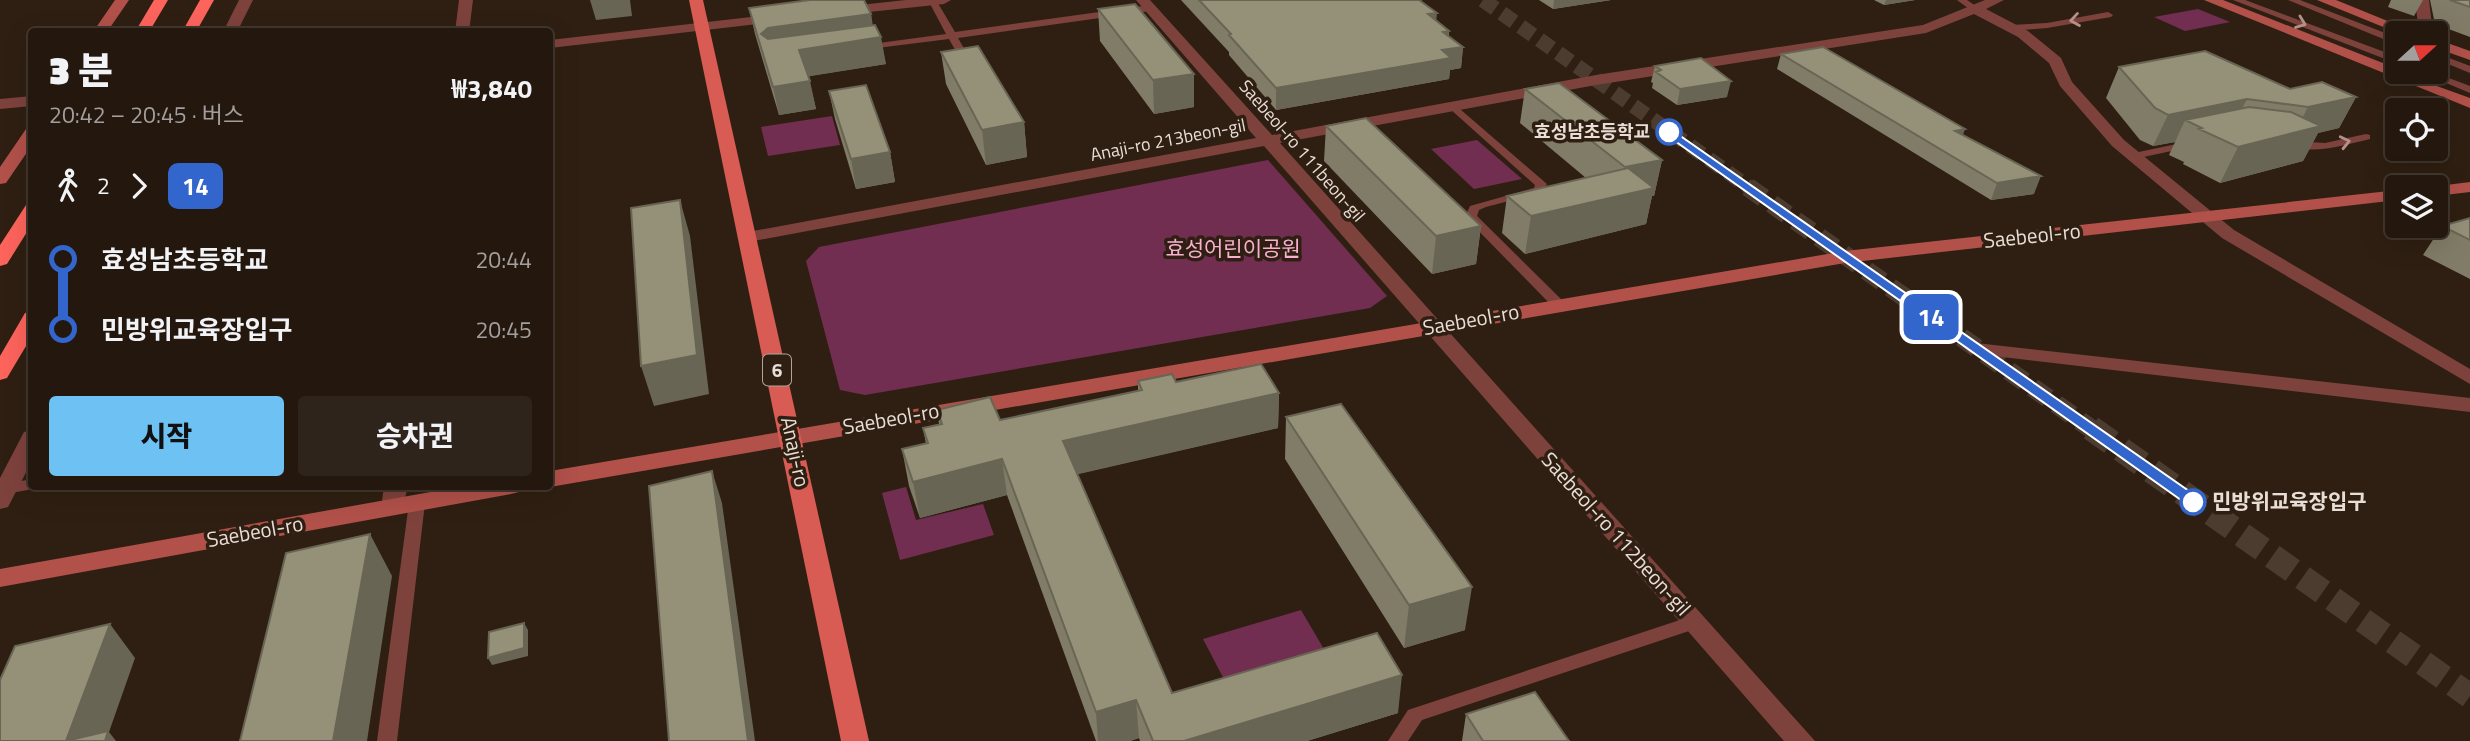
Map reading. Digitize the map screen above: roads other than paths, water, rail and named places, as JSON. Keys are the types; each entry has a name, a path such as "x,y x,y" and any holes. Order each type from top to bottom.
{"highway":[{"path":"144,28 161,0"},
{"path":"191,28 207,0"},
{"path":"0,260 28,215"},
{"path":"0,374 28,324"}],"main road":[{"name":"Anaji-ro","path":"696,0 792,436 855,741"}],"street":[{"path":"103,28 122,0"},
{"path":"232,28 246,0"},
{"path":"462,28 466,0"},
{"name":"Anaji-ro 213beon-gil","path":"748,237 1595,80 1926,29 1997,0"},
{"path":"2211,0 2466,98"},
{"path":"2324,0 2385,23"},
{"path":"2422,0 2425,21"},
{"path":"824,13 938,1"},
{"name":"Saebeol-ro 111beon-gil","path":"1147,4 1432,327"},
{"path":"1975,9 2011,28 2056,61 2065,83 2118,144 2228,234 2470,378"},
{"path":"553,44 797,16"},
{"path":"2448,48 2470,56"},
{"path":"0,104 28,101"},
{"path":"0,179 28,138"},
{"path":"2448,190 2470,187"},
{"name":"Saebeol-ro","path":"553,479 792,436 1844,257 2385,196"},
{"name":"Saebeol-ro 112beon-gil","path":"1432,327 1801,741"},
{"path":"1976,349 2470,405"},
{"path":"3,495 28,445"},
{"name":"Saebeol-ro","path":"0,578 394,497 418,503 488,490"}],"lane":[{"path":"1961,0 1975,9"},
{"path":"2237,0 2385,56"},
{"path":"2292,0 2385,37"},
{"path":"938,1 950,36 971,70"},
{"path":"855,49 1147,4"},
{"path":"2011,28 2045,29 2053,24 2108,15"},
{"path":"2448,62 2470,70"},
{"path":"2444,84 2466,98"},
{"path":"1453,106 1541,184 1539,190 1531,193 1474,208 1471,217 1559,305"},
{"path":"2278,141 2315,147 2366,137"},
{"path":"2134,156 2202,142"},
{"path":"3,495 28,486"},
{"path":"387,741 418,503"},
{"path":"1398,741 1415,715 1695,622"}],"tunnel":[{"path":"1483,0 1750,188"},
{"path":"1748,187 2093,430"},
{"path":"2091,428 2470,696"}],"place":[{"name":"효성남초등학교","path":"1669,132"},
{"name":"민방위교육장입구","path":"2193,502"}],"park label":[{"name":"효성어린이공원","path":"1233,249"}]}
